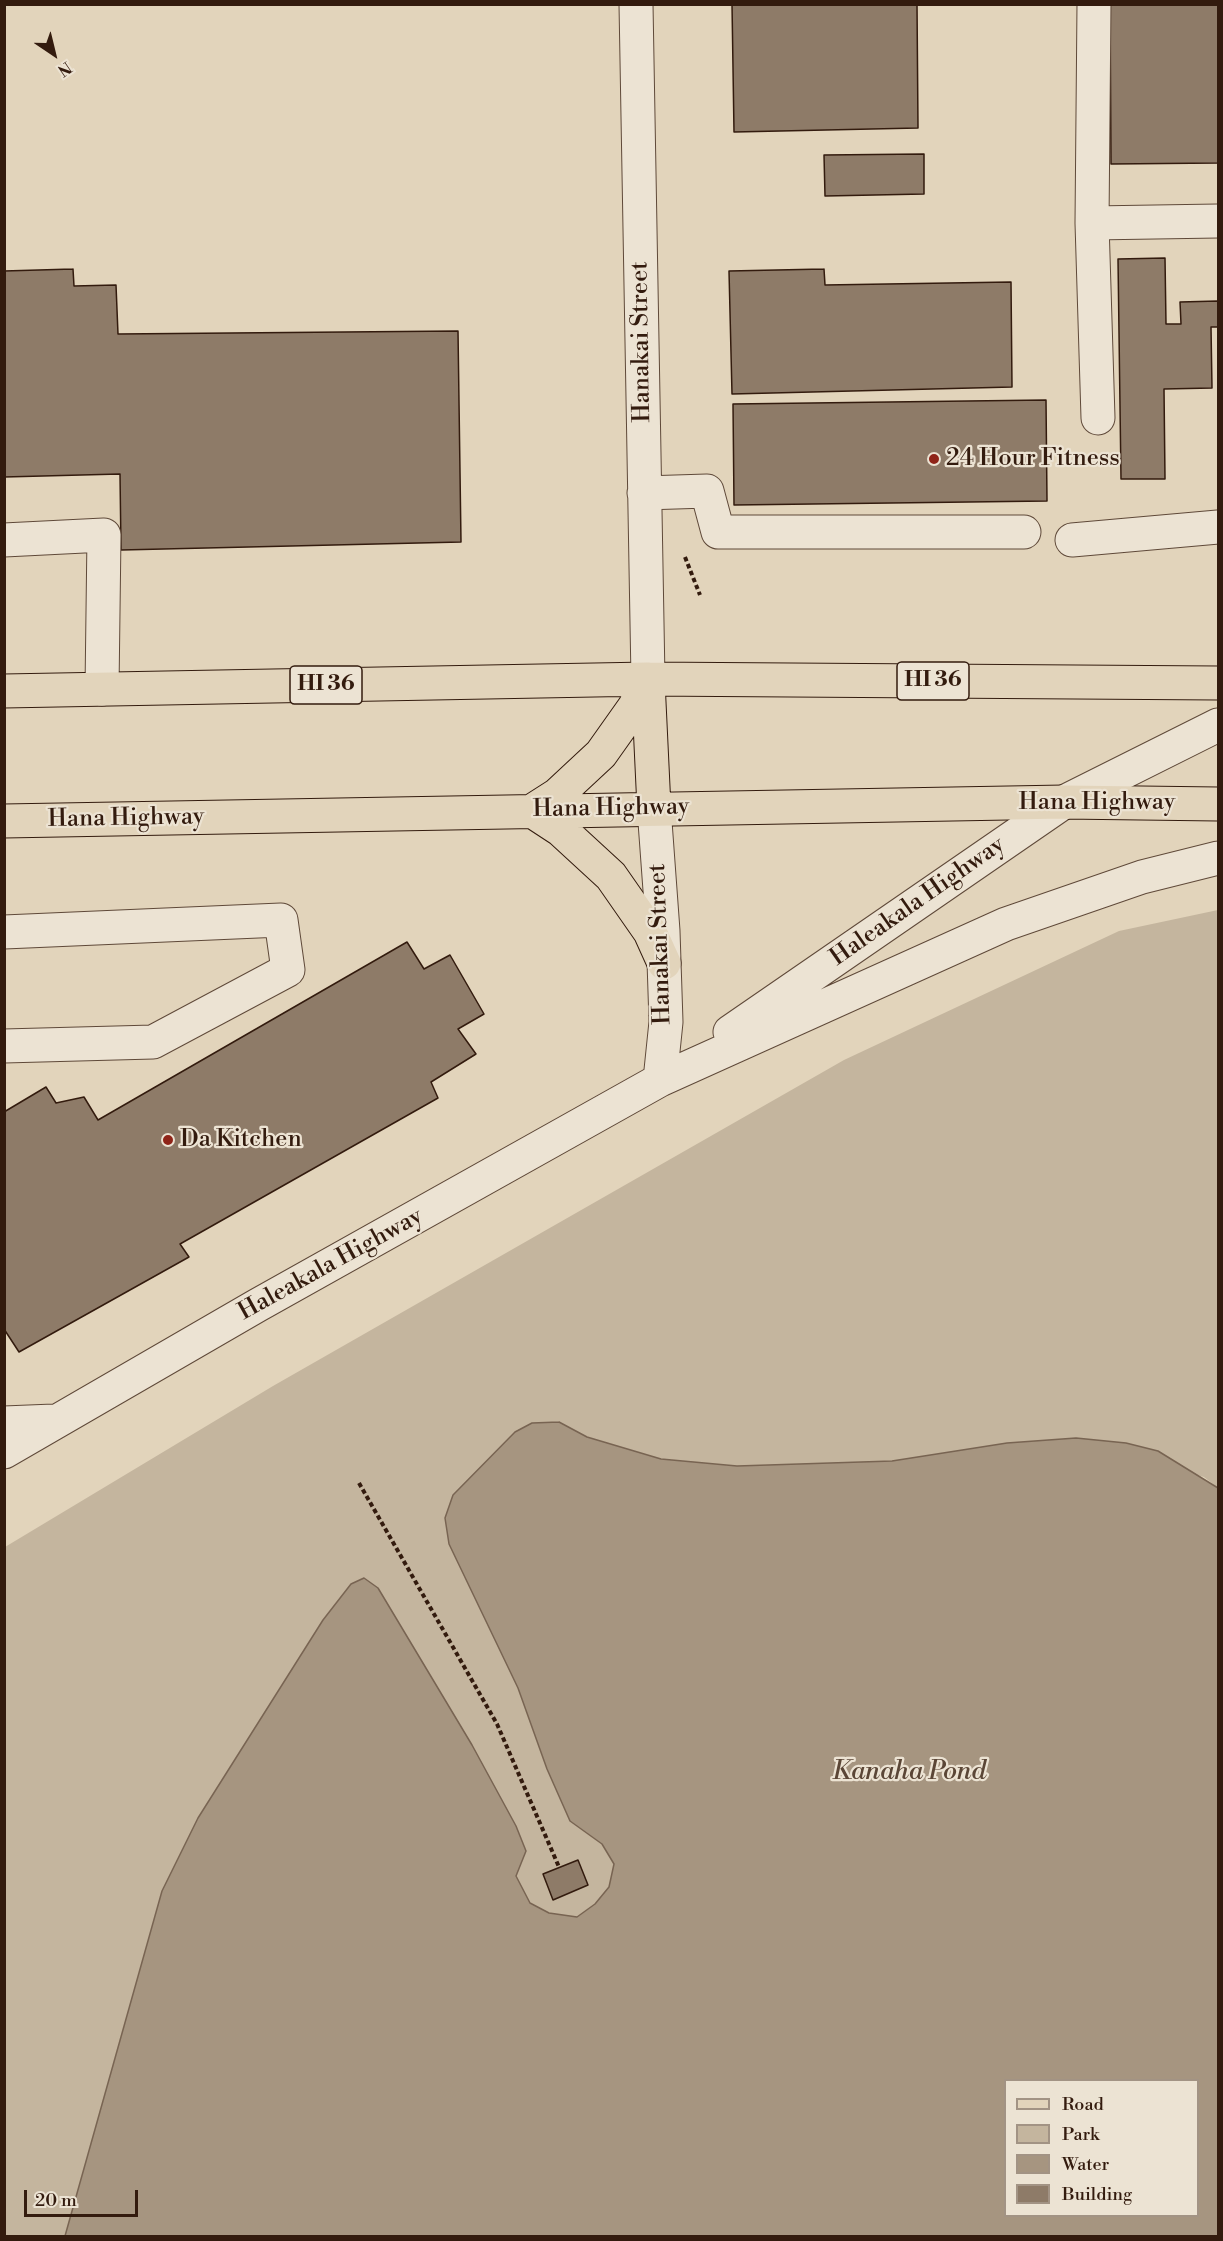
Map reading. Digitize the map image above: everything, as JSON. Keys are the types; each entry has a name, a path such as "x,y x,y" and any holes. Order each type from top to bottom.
{"main road":[{"name":"HI 36","path":"4,691 648,679 1218,683"},
{"path":"648,679 654,808"},
{"path":"648,679 635,706 601,754 557,795 532,811 561,830 611,876 632,903 664,963"},
{"name":"Hana Highway","path":"4,821 1064,802 1218,804"}],"street":[{"name":"Hanakai Street","path":"636,4 648,679"},
{"path":"1094,4 1092,223 1098,418"},
{"path":"1092,223 1218,220"},
{"path":"644,493 707,491 718,532 1024,532"},
{"path":"1072,540 1218,526"},
{"path":"4,540 104,536 102,689"},
{"name":"Haleakala Highway","path":"660,1080 1064,802 1218,725"},
{"name":"Hanakai Street","path":"654,808 666,1022 660,1080"},
{"name":"Haleakala Highway","path":"4,1452 268,1299 660,1080 1006,924 1142,877 1218,858"},
{"path":"4,933 281,920 288,970 153,1042 4,1046"},
{"path":"4,1423 59,1421"}],"path":[{"path":"685,557 700,594"},
{"path":"359,1483 497,1724 559,1867"}],"green space":[{"path":"1218,910 1218,1488 1204,1477 1076,1438 1007,1443 892,1461 737,1466 661,1459 587,1437 559,1422 515,1432 493,1455 518,1688 547,1769 570,1821 602,1844 614,1864 609,1887 595,1904 577,1917 549,1913 530,1903 516,1876 526,1851 516,1826 351,1584 323,1620 198,1818 162,1891 65,2236 5,2236 5,1547 273,1386 844,1060 1119,931"}],"water":[{"name":"Kanaha Pond","path":"559,1422 587,1437 661,1459 737,1466 892,1461 1007,1443 1076,1438 1126,1443 1158,1451 1218,1488 1218,2236 65,2236 162,1891 198,1818 323,1620 351,1584 364,1578 378,1588 472,1745 516,1826 526,1851 516,1876 530,1903 549,1913 577,1917 595,1904 609,1887 614,1864 602,1844 570,1821 547,1769 518,1688 449,1544 445,1518 453,1495 515,1432 532,1423"}],"building":[{"path":"732,4 917,4 918,128 734,132"},
{"path":"1110,4 1218,4 1218,163 1111,164"},
{"path":"924,154 924,194 825,196 824,155"},
{"path":"1165,258 1166,324 1181,324 1180,302 1218,301 1218,327 1211,327 1212,388 1164,389 1165,479 1121,479 1118,259"},
{"path":"73,269 74,286 116,285 118,334 458,331 461,542 121,550 120,474 4,477 4,271"},
{"path":"824,269 825,285 1011,282 1012,387 732,394 729,271"},
{"path":"1046,400 1047,501 734,505 733,404"},
{"path":"407,942 424,969 450,955 484,1014 458,1029 476,1054 431,1082 438,1098 180,1244 189,1257 19,1352 4,1329 4,1112 46,1087 56,1103 84,1097 98,1120"},
{"path":"578,1860 588,1885 553,1900 543,1874"}],"place":[{"name":"24 Hour Fitness","path":"934,459"},
{"name":"Da Kitchen","path":"168,1140"}]}
